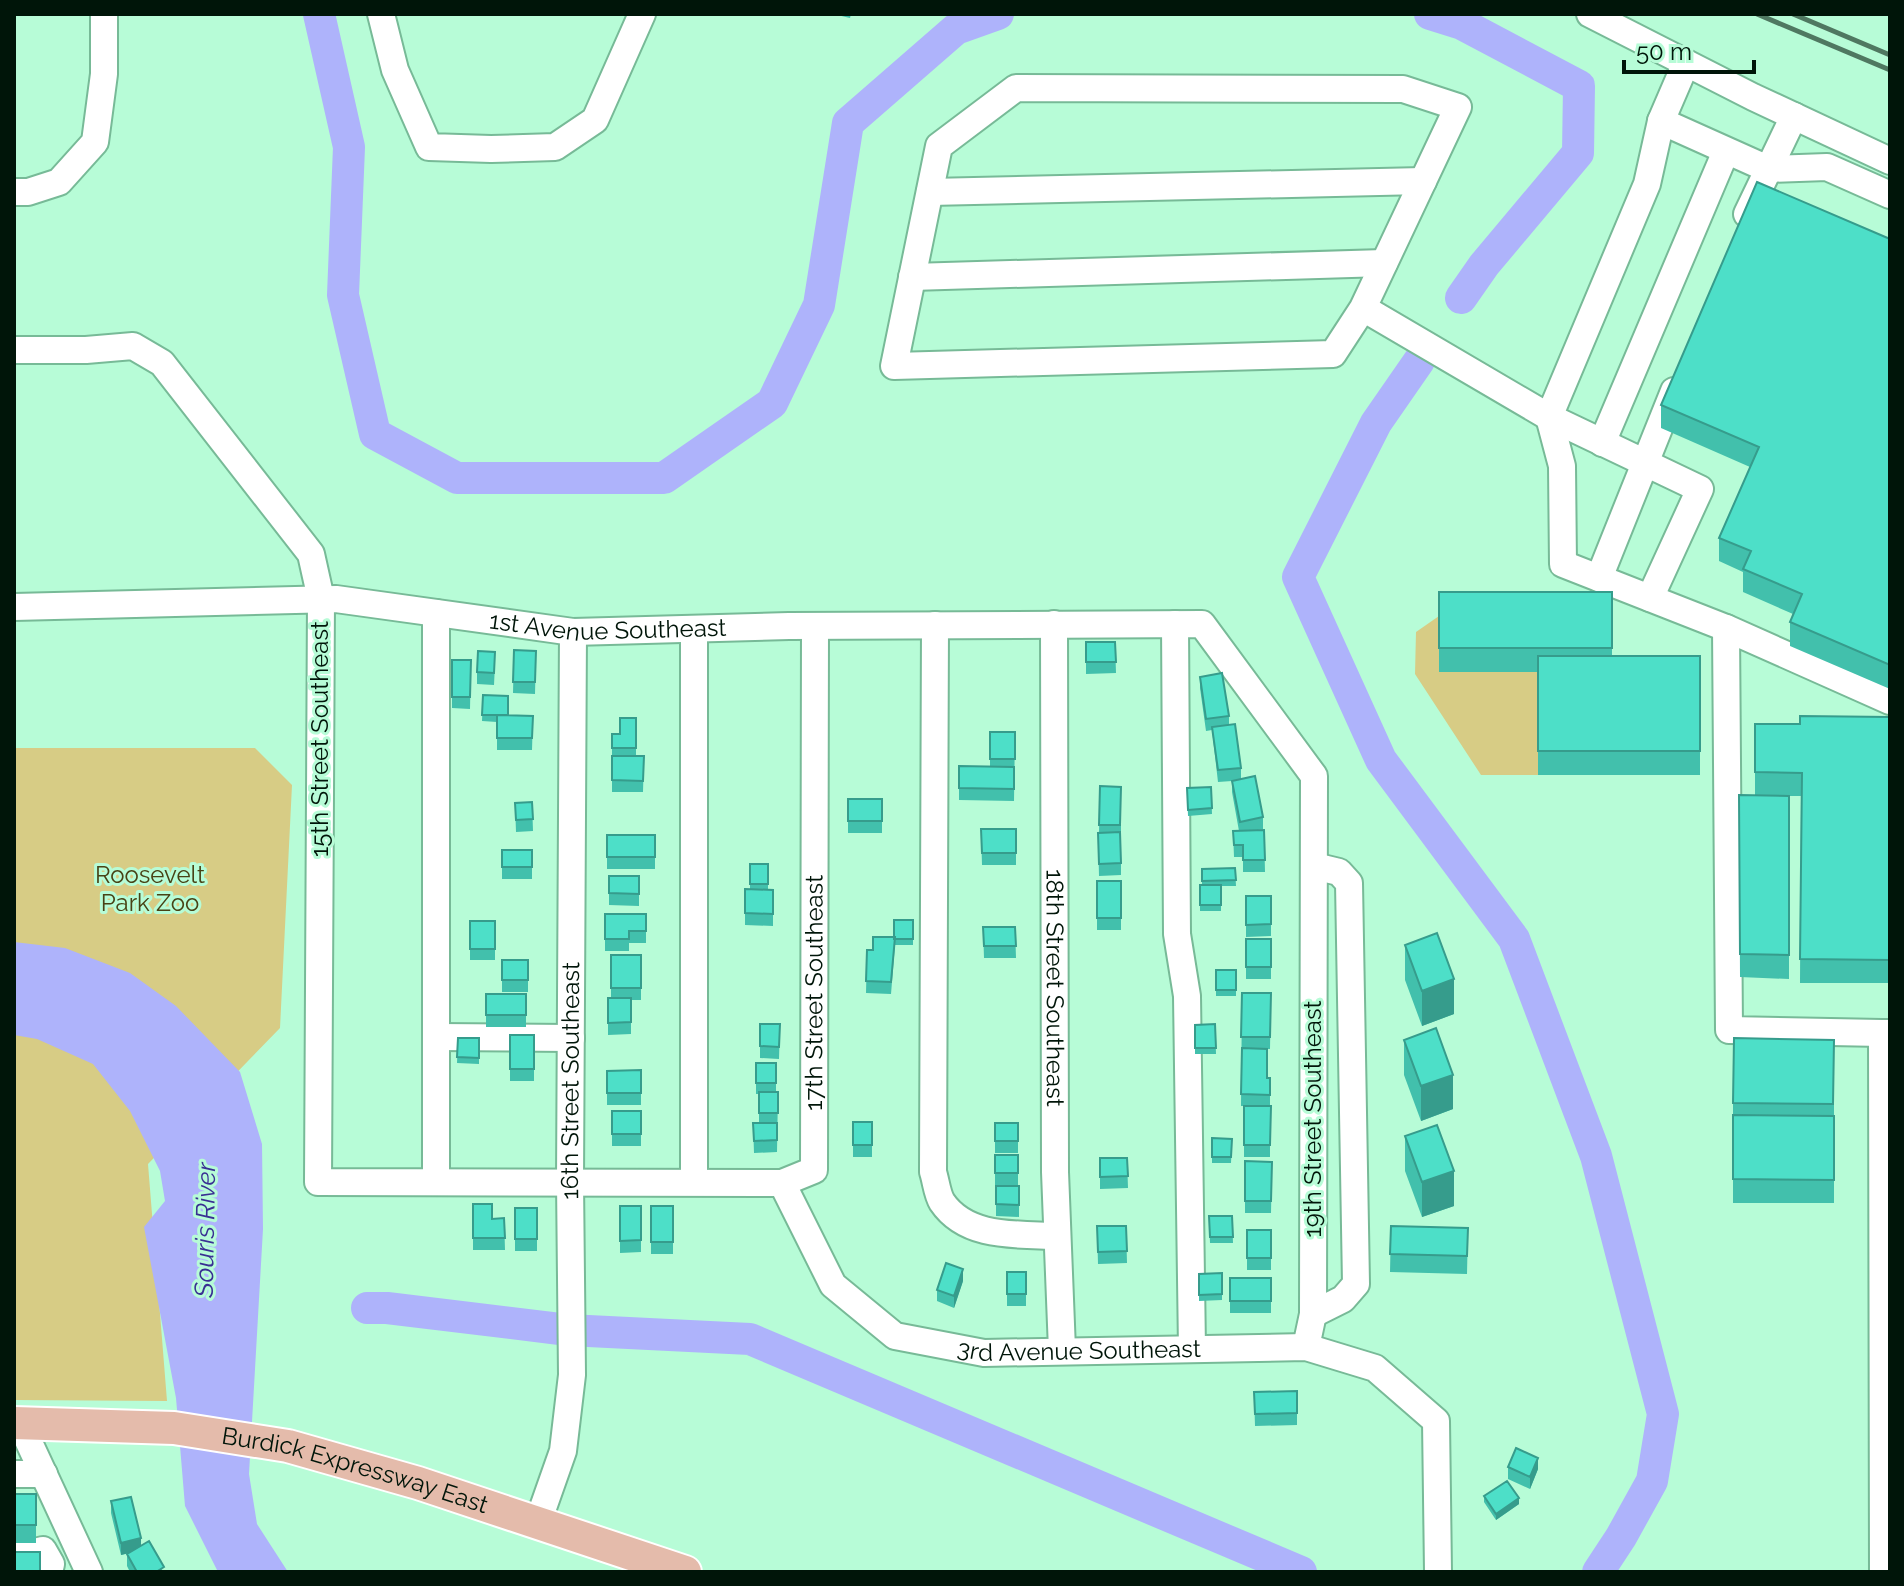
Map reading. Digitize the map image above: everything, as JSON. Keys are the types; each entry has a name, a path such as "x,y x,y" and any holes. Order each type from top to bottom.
{"main road":[{"name":"Burdick Expressway East","path":"17,1423 174,1428 288,1446 538,1522 685,1572"}],"street":[{"path":"14,192 28,192 59,182 95,142 104,74 104,14"},
{"path":"381,14 395,70 429,147 491,149 555,147 595,120 642,14"},
{"path":"1590,14 1890,161"},
{"path":"1686,63 1661,121 1647,184 1549,417 1562,466 1563,564 1726,628 1890,701"},
{"path":"1016,88 1403,89 1458,107 1423,181 1363,308 1333,354 894,366 939,146 1016,88"},
{"path":"1739,233 1794,116"},
{"path":"1661,121 1726,151 1763,180 1784,202"},
{"path":"1602,443 1726,151"},
{"path":"1763,180 1827,167 1890,195"},
{"path":"930,192 1423,181"},
{"path":"912,277 1384,263"},
{"path":"1363,308 1549,417 1700,489 1642,595"},
{"name":"15th Street Southeast","path":"14,350 86,350 133,346 162,363 311,554 321,599 318,1182 436,1182"},
{"path":"1599,578 1686,363"},
{"name":"1st Avenue Southeast","path":"14,607 336,599 573,632 815,626 1202,624"},
{"path":"436,613 436,1182 782,1183"},
{"name":"18th Street Southeast","path":"1054,624 1055,1172 1062,1350"},
{"path":"1175,624 1177,934 1187,996 1192,1349"},
{"name":"19th Street Southeast","path":"1202,624 1314,776 1313,1314 1306,1347"},
{"path":"935,625 933,1172 940,1201 963,1223 993,1233 1057,1236"},
{"name":"17th Street Southeast","path":"782,1183 814,1170 815,626"},
{"path":"1726,628 1729,1030 1886,1033 1883,1572"},
{"path":"694,629 694,1181"},
{"name":"16th Street Southeast","path":"538,1522 563,1451 572,1375 573,632"},
{"path":"1313,1314 1343,1299 1356,1284 1349,883 1339,872 1314,866"},
{"path":"436,1037 571,1038"},
{"name":"3rd Avenue Southeast","path":"782,1183 833,1285 895,1336 984,1353 1306,1347"},
{"path":"1306,1347 1375,1368 1436,1421 1438,1563"},
{"path":"17,1423 89,1572"},
{"path":"14,1474 44,1474"},
{"path":"14,1557 46,1561 47,1528 64,1519"}],"green space":[{"path":"1439,616 1439,672 1539,672 1538,775 1481,775 1415,674 1416,632"},
{"name":"Roosevelt Park Zoo","path":"14,748 255,748 292,785 280,1028 148,1164 167,1401 14,1400"}],"water":[{"name":"Souris River","path":"14,942 65,948 130,973 176,1006 240,1072 262,1144 263,1229 249,1474 257,1524 288,1572 218,1572 185,1506 176,1398 144,1227 165,1201 160,1171 130,1111 93,1064 37,1039 14,1035"}],"building":[{"path":"1757,182 1890,239 1890,665 1790,622 1802,594 1743,569 1751,551 1719,538 1759,447 1661,405"},
{"path":"1439,592 1612,592 1612,648 1439,648"},
{"path":"1086,642 1115,642 1116,662 1086,662"},
{"path":"514,650 536,651 535,682 513,682"},
{"path":"478,651 495,652 494,673 477,672"},
{"path":"1538,656 1700,656 1700,751 1538,751"},
{"path":"452,660 471,660 470,697 452,697"},
{"path":"1222,673 1229,716 1206,719 1200,677"},
{"path":"483,695 508,696 508,715 482,715"},
{"path":"497,715 533,716 532,738 497,738"},
{"path":"1800,716 1890,717 1890,960 1800,959 1802,773 1755,772 1755,724 1800,724"},
{"path":"620,718 636,718 636,748 612,748 612,734 620,734"},
{"path":"1235,724 1241,768 1218,770 1212,727"},
{"path":"990,732 1015,732 1015,759 990,759"},
{"path":"612,756 644,756 643,781 612,780"},
{"path":"959,766 1014,767 1014,789 959,788"},
{"path":"1255,776 1263,817 1240,822 1232,781"},
{"path":"1100,786 1121,787 1120,825 1099,825"},
{"path":"1211,787 1212,808 1188,810 1187,788"},
{"path":"1739,795 1789,796 1789,955 1740,954"},
{"path":"848,799 882,799 882,821 848,821"},
{"path":"532,802 533,819 516,820 515,803"},
{"path":"981,829 1016,829 1016,853 982,853"},
{"path":"1264,830 1265,860 1243,860 1243,845 1234,845 1233,831"},
{"path":"1120,832 1121,863 1099,864 1098,833"},
{"path":"607,835 655,835 655,857 607,857"},
{"path":"502,850 532,850 532,867 502,867"},
{"path":"750,864 768,864 768,884 750,884"},
{"path":"1235,868 1236,880 1202,881 1202,869"},
{"path":"609,876 639,876 639,894 609,893"},
{"path":"1097,881 1121,881 1121,918 1097,918"},
{"path":"1200,885 1221,885 1221,905 1200,905"},
{"path":"745,889 773,890 773,914 745,913"},
{"path":"1246,896 1271,896 1271,924 1246,925"},
{"path":"605,914 646,914 646,931 629,931 629,939 605,939"},
{"path":"894,920 913,920 913,939 894,939"},
{"path":"470,921 495,921 495,949 470,949"},
{"path":"983,927 1015,927 1016,946 984,946"},
{"path":"1437,933 1454,979 1422,991 1405,945"},
{"path":"873,937 895,937 891,982 866,981 867,950 873,950"},
{"path":"1246,939 1271,939 1271,967 1246,967"},
{"path":"611,955 641,955 641,988 611,988"},
{"path":"502,960 528,960 528,980 502,980"},
{"path":"1216,970 1236,970 1236,990 1216,990"},
{"path":"1242,993 1271,993 1270,1037 1241,1037"},
{"path":"486,994 526,994 526,1015 486,1015"},
{"path":"608,998 631,998 631,1022 608,1023"},
{"path":"760,1024 780,1024 779,1047 760,1046"},
{"path":"1215,1024 1216,1048 1195,1048 1195,1025"},
{"path":"1436,1028 1453,1075 1421,1086 1404,1040"},
{"path":"510,1035 534,1035 534,1069 510,1069"},
{"path":"458,1038 479,1038 479,1058 457,1057"},
{"path":"1734,1038 1834,1040 1833,1104 1733,1103"},
{"path":"1242,1048 1267,1049 1270,1095 1241,1094"},
{"path":"756,1063 776,1063 776,1083 756,1083"},
{"path":"641,1070 641,1093 607,1093 607,1071"},
{"path":"759,1092 778,1092 778,1113 759,1113"},
{"path":"1244,1106 1271,1106 1270,1145 1244,1145"},
{"path":"612,1111 641,1111 641,1134 612,1134"},
{"path":"1733,1115 1834,1116 1834,1180 1733,1179"},
{"path":"853,1122 872,1122 872,1145 853,1145"},
{"path":"753,1123 777,1123 777,1140 754,1141"},
{"path":"995,1123 1018,1123 1018,1141 995,1141"},
{"path":"1437,1125 1454,1171 1422,1182 1405,1136"},
{"path":"1212,1138 1232,1139 1231,1157 1212,1157"},
{"path":"995,1155 1018,1155 1018,1173 995,1173"},
{"path":"1100,1158 1127,1158 1128,1176 1100,1177"},
{"path":"1245,1161 1272,1162 1271,1201 1245,1201"},
{"path":"996,1186 1019,1186 1019,1205 996,1204"},
{"path":"473,1204 492,1204 492,1219 504,1218 505,1238 473,1238"},
{"path":"620,1206 641,1206 641,1240 620,1241"},
{"path":"651,1206 673,1206 673,1242 651,1242"},
{"path":"515,1208 537,1208 537,1239 515,1239"},
{"path":"1209,1216 1232,1216 1233,1237 1210,1237"},
{"path":"1097,1226 1126,1226 1127,1251 1098,1252"},
{"path":"1391,1226 1468,1228 1467,1256 1390,1254"},
{"path":"1247,1230 1271,1230 1271,1258 1247,1258"},
{"path":"946,1263 963,1269 954,1296 937,1290"},
{"path":"1007,1272 1026,1272 1026,1294 1007,1294"},
{"path":"1222,1273 1222,1294 1199,1295 1199,1274"},
{"path":"1230,1278 1271,1278 1271,1301 1230,1301"},
{"path":"1297,1391 1297,1413 1255,1414 1254,1392"},
{"path":"1516,1448 1538,1458 1530,1477 1508,1467"},
{"path":"1507,1481 1519,1498 1496,1514 1484,1496"},
{"path":"14,1494 36,1494 36,1525 14,1525"},
{"path":"131,1497 141,1538 121,1543 111,1501"},
{"path":"149,1541 164,1567 156,1572 137,1572 127,1554"},
{"path":"14,1552 40,1552 40,1572 14,1572"}],"waterway":[{"path":"319,14 349,147 343,295 375,434 457,478 664,478 772,403 819,305 848,123 956,29 998,14"},
{"path":"1430,14 1462,24 1579,86 1578,153 1484,265 1461,298"},
{"path":"1419,361 1376,423 1298,577 1381,760 1514,939 1596,1156 1663,1414 1652,1481 1598,1572"},
{"path":"367,1308 568,1330 750,1339 1301,1572"}],"railway":[{"path":"1757,14 1890,70"},
{"path":"1793,14 1890,55"}]}
